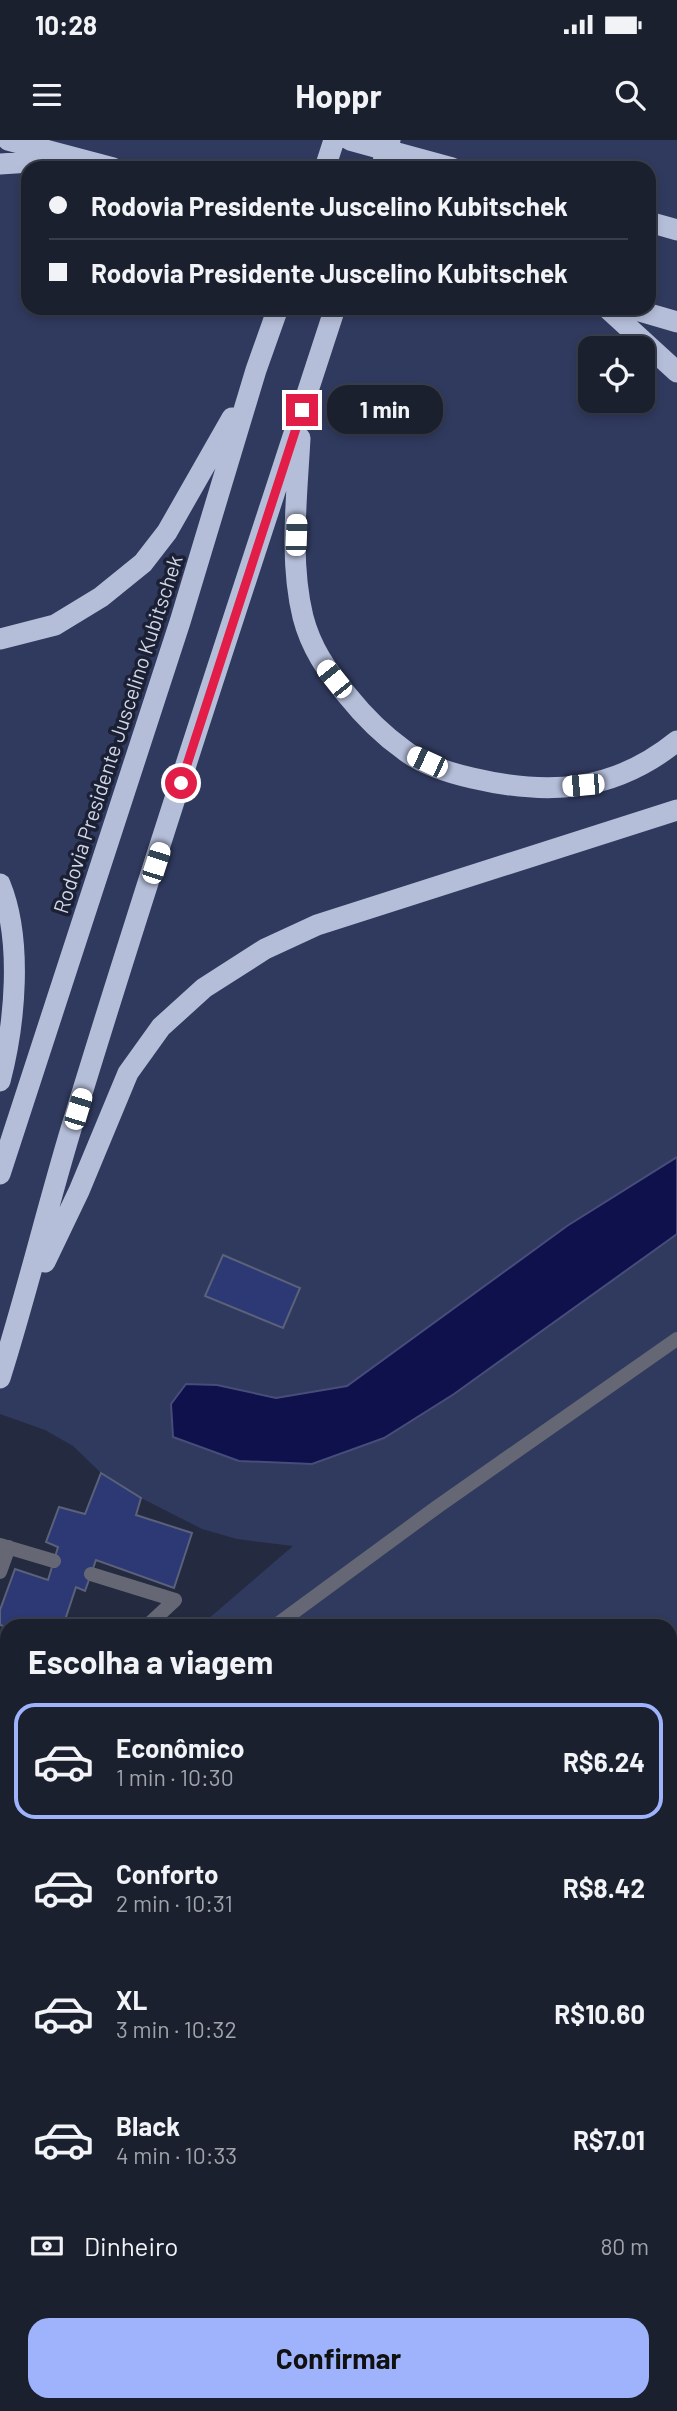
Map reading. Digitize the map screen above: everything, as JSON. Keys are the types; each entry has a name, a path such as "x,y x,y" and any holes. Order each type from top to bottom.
{"highway":[{"path":"8,140 86,161"},
{"path":"327,161 334,140"},
{"path":"350,140 426,161"},
{"path":"383,161 390,140"},
{"path":"47,161 78,159"},
{"path":"0,164 21,163"},
{"path":"656,222 677,219"},
{"path":"656,224 677,230"},
{"name":"Rodovia Presidente Juscelino Kubitschek","path":"0,1174 176,635 256,370 276,315"},
{"path":"0,1378 22,1312 70,1132 333,315"},
{"path":"615,315 677,372"},
{"path":"653,315 677,322"},
{"path":"0,639 55,625 101,597 143,563 167,533 256,370"},
{"path":"302,410 295,556 303,618 322,664 358,709 405,752 449,772 488,782 540,789 583,785 617,777 661,754 677,741"},
{"path":"22,1312 79,1191 128,1073 161,1027 204,988 265,949 317,925 677,810"},
{"path":"0,884 7,900 14,950 6,1057 0,1081"}],"lane":[{"path":"285,1619 437,1507 677,1339"},
{"path":"0,1572 4,1546 54,1561"},
{"path":"91,1574 175,1601 155,1619"}],"shaded area":[{"path":"0,140 677,140 677,1157 567,1226 347,1386 276,1398 217,1385 239,1461 312,1464 384,1438 454,1394 677,1234 677,1619 208,1619 293,1546 237,1539 202,1529 141,1498 101,1473 73,1446 45,1430 0,1414","holes":["223,1255 300,1288 283,1328 206,1296"]},
{"path":"677,1157 677,1234 454,1394 384,1438 312,1464 239,1461 173,1437 171,1404 186,1384 217,1385 276,1398 347,1386 567,1226"}],"building":[{"path":"223,1255 300,1288 283,1328 205,1296"},
{"path":"101,1473 141,1498 136,1515 192,1533 174,1588 96,1560 85,1591 76,1587 65,1619 0,1619 0,1610 15,1569 48,1580 58,1547 46,1542 59,1507 85,1514"}],"route":[{"path":"181,783 302,410"}]}
